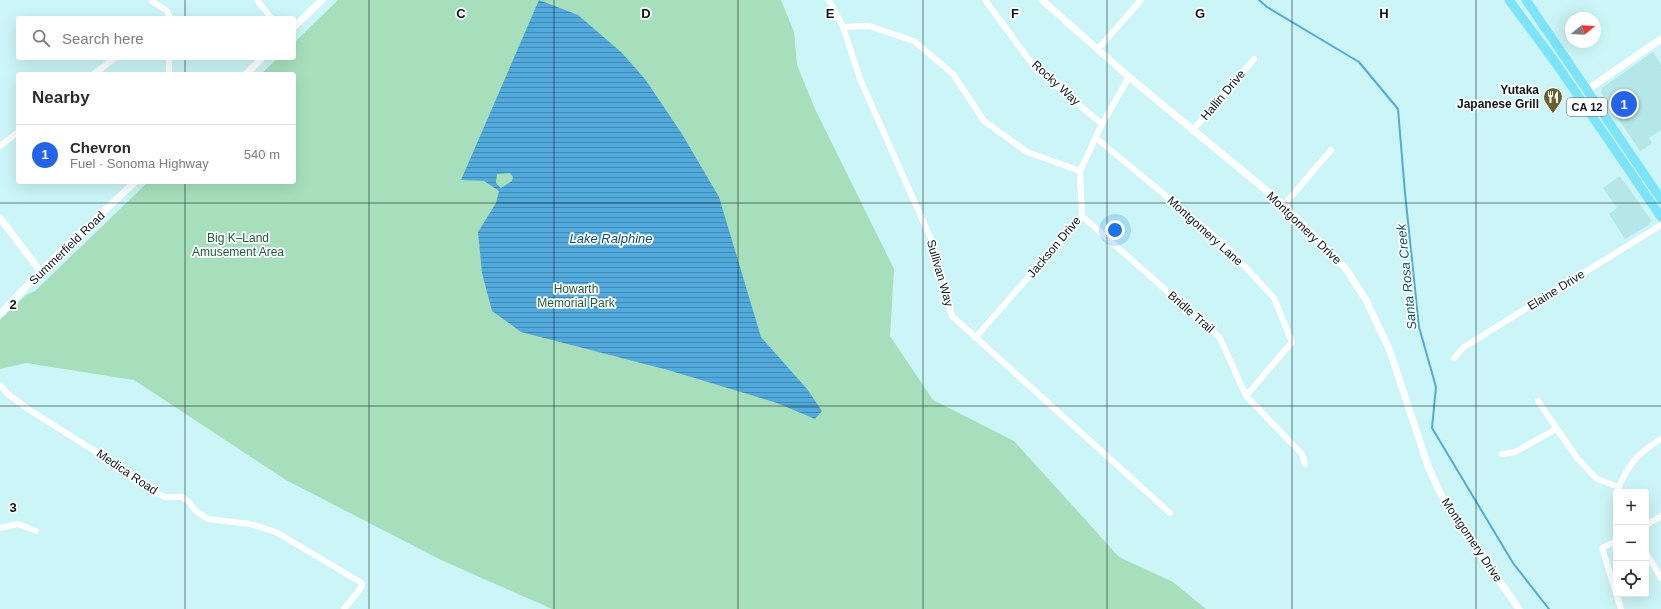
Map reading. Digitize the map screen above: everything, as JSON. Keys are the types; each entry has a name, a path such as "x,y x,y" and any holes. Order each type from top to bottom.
{"main road":[{"name":"CA 12","path":"1509,0 1578,96 1661,217"},
{"name":"CA 12","path":"1526,0 1661,199"},
{"path":"1578,96 1587,90"}],"street":[{"path":"257,0 269,16"},
{"path":"296,25 322,0"},
{"name":"Sullivan Way","path":"829,0 843,27 860,79 931,239 952,316 1170,513"},
{"name":"Rocky Way","path":"985,0 1036,69 1102,124"},
{"name":"Montgomery Drive","path":"1042,0 1129,78 1284,205 1346,269 1366,300 1390,351 1428,466 1441,495 1458,522 1519,609"},
{"path":"1098,49 1142,0"},
{"path":"152,1 167,10 169,16"},
{"path":"843,27 869,26 914,41 953,74 984,121 1027,152 1080,171"},
{"path":"1587,90 1661,38"},
{"name":"Hallin Drive","path":"1192,131 1254,59"},
{"path":"97,72 113,60"},
{"path":"169,60 169,72"},
{"path":"248,72 260,60"},
{"name":"Jackson Drive","path":"975,338 1082,216 1080,171 1102,124 1129,78"},
{"path":"0,146 16,134"},
{"name":"Montgomery Lane","path":"1096,138 1224,244 1274,298 1292,342 1246,396"},
{"path":"1284,205 1331,150"},
{"name":"Summerfield Road","path":"0,314 133,184"},
{"name":"Bridle Trail","path":"1082,216 1220,338 1246,396 1302,454 1305,464"},
{"path":"0,218 42,272"},
{"name":"Elaine Drive","path":"1454,358 1464,347 1661,225"},
{"name":"Medica Road","path":"0,385 8,394 28,409 109,460 151,491 165,497 182,497 189,502 196,511 208,520 250,524 276,532 360,582 362,584 361,588 344,609"},
{"path":"1538,401 1577,458 1597,479 1619,487 1628,466 1648,447 1661,439"},
{"path":"1502,454 1515,452 1556,429"},
{"path":"1649,523 1661,516"},
{"path":"0,528 18,524 36,531"},
{"path":"1613,542 1602,548 1621,609"},
{"path":"1649,558 1661,578"}],"shaded area":[{"path":"1653,52 1661,65 1661,130 1649,138 1652,143 1640,151 1601,93 1602,88"},
{"path":"1620,176 1651,220 1649,225 1625,239 1609,214 1617,208 1603,188"}],"green space":[{"name":"Howarth Memorial Park","path":"338,0 781,0 794,32 797,65 815,109 894,269 890,336 933,400 1014,441 1119,557 1173,582 1206,609 552,609 441,560 286,480 134,380 26,363 0,369 0,320 26,295 35,291 146,184 296,184 296,72 263,72 276,60 296,60 296,41"}],"water":[{"name":"Lake Ralphine","path":"539,0 578,15 621,52 645,79 682,134 719,197 761,337 807,389 822,411 815,419 777,403 668,370 521,332 492,311 482,273 478,232 496,203 499,191 484,181 461,180","holes":["510,173 513,177 512,181 501,188 496,183 497,174"]}],"waterway":[{"name":"Santa Rosa Creek","path":"1259,0 1267,7 1359,62 1398,109 1419,327 1436,387 1432,428 1513,563 1549,609"}],"place":[{"name":"Chevron","path":"1624,104"},
{"name":"Yutaka Japanese Grill","path":"1553,114"}],"park label":[{"name":"Big K–Land Amusement Area","path":"238,245"}]}
